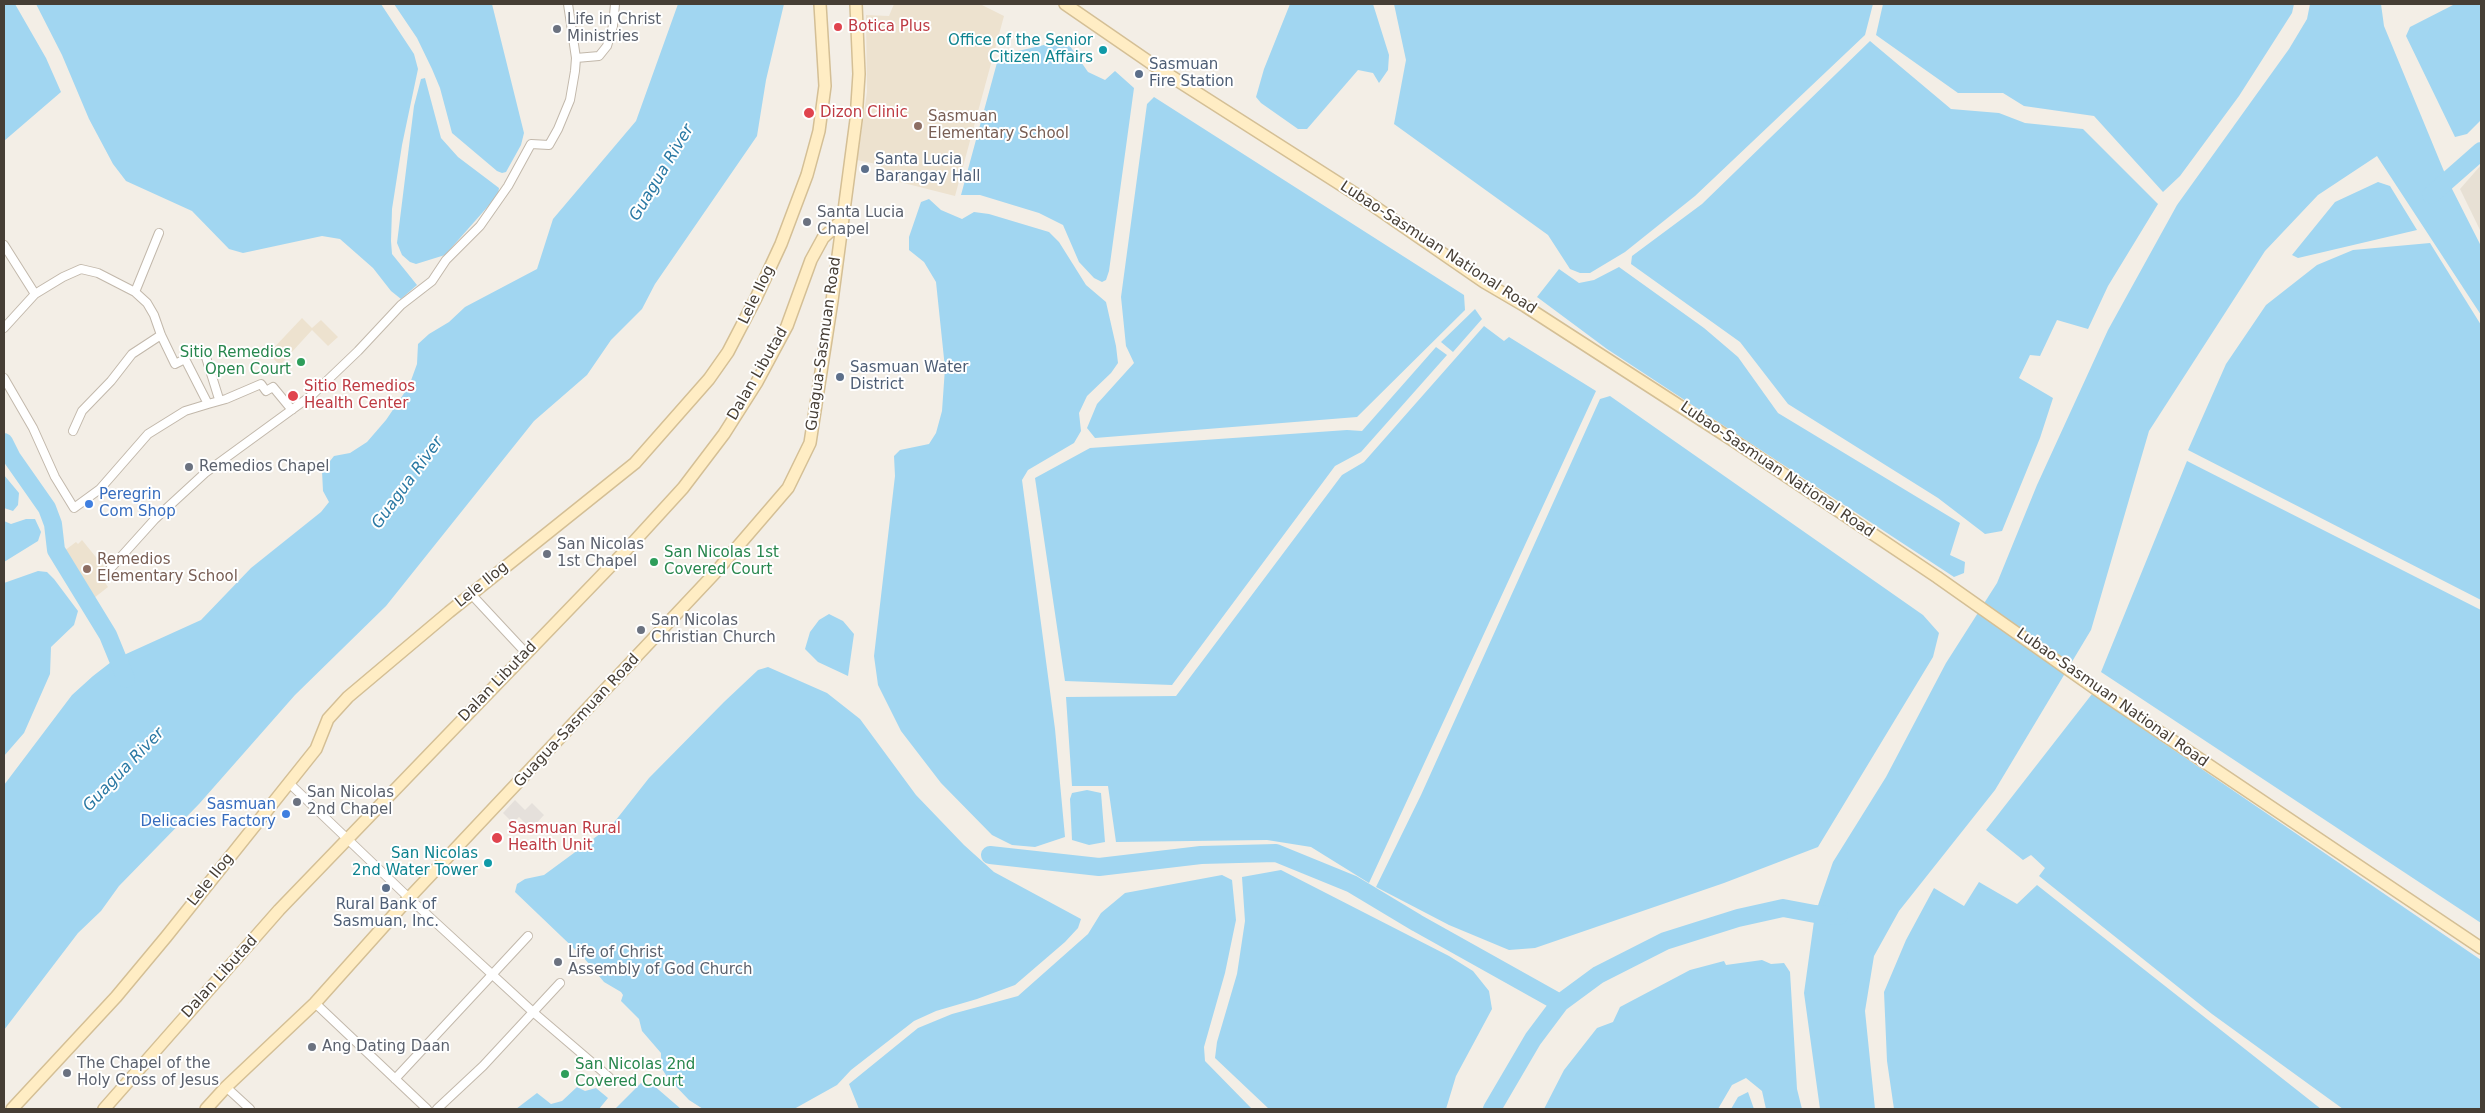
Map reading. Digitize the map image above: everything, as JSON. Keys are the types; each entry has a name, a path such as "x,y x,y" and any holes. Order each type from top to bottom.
{"main road":[{"name":"Lele Ilog","path":"12,1109 116,997 316,749 328,719 348,697 471,594 635,463 709,379 728,352 781,244 807,175 819,131 825,86 820,4"},
{"name":"Guagua-Sasmuan Road","path":"206,1109 226,1087 316,1003 409,898 714,574 788,488 810,444 832,301 841,221 856,120 859,74 856,4"},
{"name":"Lubao-Sasmuan National Road","path":"1065,4 1158,68 1321,171 1484,282 1525,306 1726,436 1937,577 2106,696 2481,948"},
{"name":"Dalan Libutad","path":"104,1109 279,910 661,514 714,448 756,382 787,326 811,260 823,238 841,221"}],"street":[{"path":"110,569 156,519 205,473 312,395 402,305 432,281 446,260 480,226 508,186 531,144 549,145 570,100 576,58 568,4"},
{"path":"576,58 599,56 603,51 613,26 614,4"},
{"path":"135,292 159,233"},
{"path":"4,245 35,294"},
{"path":"4,328 35,294 81,269 98,273 135,292 147,303 175,364 185,359 208,404"},
{"path":"73,431 82,411 111,381 132,354 161,335"},
{"path":"205,354 219,400"},
{"path":"4,378 33,428 55,477 74,508 100,488 148,434 185,411 226,399 261,384 266,391 273,386 292,410"},
{"path":"471,594 526,653"},
{"path":"289,783 409,898 493,973 533,1012 609,1077"},
{"path":"395,1079 528,936"},
{"path":"438,1109 483,1066 560,984"},
{"path":"316,1003 427,1109"},
{"path":"226,1087 250,1109"}],"shaded area":[{"name":"Sasmuan Elementary School","path":"894,4 980,4 1004,16 955,196 880,177 881,165 857,160 867,92 866,15 889,16"},
{"path":"2481,165 2481,232 2460,189"},
{"path":"302,318 312,328 321,320 338,337 328,346 312,330 280,365 268,354"},
{"name":"Remedios Elementary School","path":"82,540 104,567 97,571 108,587 94,598 64,551"},
{"path":"515,800 525,810 532,803 544,815 531,829 519,817 513,823 503,813"}],"water":[{"path":"4,4 15,4 46,58 61,92 4,141"},
{"path":"36,4 381,4 414,54 418,69 402,145 392,209 391,241 392,254 417,285 401,299 391,291 373,268 340,239 322,236 243,253 229,249 192,211 126,181 113,164 89,119 62,55"},
{"path":"394,4 492,4 524,133 521,145 506,172 497,171 452,133 440,88 432,69 417,38"},
{"name":"Guagua River","path":"678,4 784,4 766,80 757,136 655,284 642,309 611,340 587,375 534,421 386,606 295,695 199,804 119,886 101,911 78,933 4,1030 4,785 72,695 93,676 115,659 201,620 251,568 321,512 329,502 323,491 322,471 334,456 350,453 367,442 386,420 409,386 417,364 418,344 429,334 449,322 465,307 537,269 553,219 636,121"},
{"path":"1290,4 1373,4 1389,55 1388,70 1379,83 1373,73 1358,70 1307,129 1298,129 1261,103 1256,97 1264,69"},
{"path":"1394,4 1873,4 1865,35 1695,196 1625,252 1590,273 1580,273 1570,269 1548,235 1394,124 1406,60"},
{"path":"1883,4 2294,4 2292,13 2239,96 2180,176 2163,192 2094,116 2024,106 2003,93 1958,93 1876,35"},
{"path":"2310,4 2381,4 2384,26 2448,181 2481,246 2481,315 2377,156 2318,195 2265,251 2149,431 2091,630 1995,790 1899,911 1874,956 1865,1011 1875,1109 1820,1109 1804,993 1815,914 1833,862 1886,777 1946,663 1997,583 2037,485 2108,330 2177,205 2289,49 2307,19"},
{"path":"2455,4 2481,4 2481,120 2467,134 2455,137 2406,36 2410,27"},
{"path":"1870,41 1951,109 1999,113 2025,123 2083,129 2158,204 2108,286 2088,329 2057,320 2040,356 2030,355 2019,378 2053,398 2040,438 2002,531 1985,534 1938,498 1788,404 1740,342 1631,264 1632,256 1702,204"},
{"path":"1048,44 1070,46 1088,72 1105,80 1115,71 1134,88 1109,271 1106,280 1102,282 1094,278 1079,262 1063,225 1039,213 980,195 961,195 998,59 1014,52"},
{"path":"425,78 441,138 458,157 499,188 498,195 445,255 416,264 410,262 402,255 397,243 414,106 421,79"},
{"path":"1154,97 1464,295 1465,310 1357,417 1095,438 1087,428 1097,404 1134,363 1126,346 1121,297 1147,104"},
{"path":"2378,182 2390,186 2417,230 2298,258 2292,255 2335,202"},
{"path":"929,199 941,210 962,219 974,212 989,214 1049,232 1059,242 1086,285 1106,302 1116,346 1118,363 1111,373 1087,396 1079,413 1081,431 1074,443 1028,470 1022,480 1055,729 1065,837 1035,847 1012,845 992,835 941,783 901,731 878,685 874,656 895,476 894,456 900,450 929,444 936,433 942,411 945,368 936,282 924,262 909,250 909,237 921,202"},
{"path":"2430,243 2481,325 2481,600 2188,450 2226,364 2266,305 2317,265 2353,250"},
{"path":"1619,267 1704,328 1738,357 1778,413 1960,523 1950,555 1965,562 1964,573 1954,577 1607,349 1537,297 1559,269 1579,283 1594,280"},
{"path":"1475,309 1482,319 1453,352 1441,342"},
{"path":"1484,326 1504,341 1509,337 1596,391 1369,883 1311,847 1267,840 1116,842 1108,786 1072,786 1066,697 1176,696 1342,475 1364,462"},
{"path":"1436,347 1447,355 1361,452 1335,466 1172,685 1065,681 1035,478 1090,448 1347,430 1362,431"},
{"path":"1610,396 1923,615 1939,633 1933,657 1818,847 1724,883 1535,948 1509,950 1449,925 1376,887 1421,795 1600,399"},
{"path":"2187,461 2481,610 2481,923 2101,672"},
{"path":"4,475 19,493 18,505 13,511 4,508"},
{"path":"26,519 35,519 41,532 38,541 4,562 4,521 11,524"},
{"path":"38,571 47,572 54,579 78,611 74,625 51,647 50,674 24,733 4,756 4,583"},
{"path":"829,614 843,621 854,634 848,676 818,662 805,649 810,632 819,620"},
{"path":"768,667 827,693 860,719 916,795 964,845 994,872 1081,919 1078,928 1065,942 1015,985 936,1011 914,1021 851,1070 837,1085 794,1109 703,1109 689,1100 667,1077 661,1067 661,1053 642,1031 639,1019 621,1001 623,995 621,992 604,982 584,958 515,892 517,884 525,879 544,875 612,825 649,778 724,702 758,670"},
{"path":"2092,694 2481,960 2481,1109 2343,1109 2212,1014 2039,876 2045,868 2031,855 2023,860 1986,830"},
{"path":"1087,790 1101,793 1105,842 1089,845 1072,840 1070,799 1072,793"},
{"path":"1281,870 1449,956 1473,971 1489,991 1492,1009 1456,1076 1446,1109 1269,1109 1215,1058 1217,1042 1237,974 1245,921 1242,877"},
{"path":"1222,875 1232,880 1236,920 1225,973 1204,1047 1205,1061 1252,1109 859,1109 849,1084 918,1028 952,1014 1018,996 1088,934 1101,913 1125,893"},
{"path":"1979,882 2017,904 2037,885 2321,1109 1894,1109 1887,1061 1884,992 1906,940 1934,888 1964,906"},
{"path":"1762,960 1771,964 1784,963 1790,972 1797,1089 1802,1109 1766,1109 1762,1091 1746,1078 1732,1085 1718,1109 1544,1109 1564,1070 1597,1028 1613,1022 1620,1007 1690,970 1724,961 1726,965"},
{"path":"642,1082 652,1084 681,1109 615,1109"},
{"path":"577,1087 585,1091 596,1088 608,1098 599,1109 516,1109 537,1093 551,1104 562,1101"},
{"path":"1748,1092 1754,1109 1731,1109 1738,1097"}],"waterway":[{"path":"2431,195 2481,151"},
{"path":"4,442 12,458 47,508 53,524 56,550 108,635 126,679"},
{"path":"990,855 1099,867 1201,855 1276,853 1352,884 1417,923 1560,1003"},
{"path":"1492,1109 1533,1039 1560,1003 1598,975 1665,941 1738,918 1783,908 1839,916"}],"place":[{"name":"Botica Plus","path":"838,27"},
{"name":"Life in Christ Ministries","path":"557,29"},
{"name":"Office of the Senior Citizen Affairs","path":"1103,50"},
{"name":"Sasmuan Fire Station","path":"1139,74"},
{"name":"Dizon Clinic","path":"809,113"},
{"name":"Sasmuan Elementary School","path":"918,126"},
{"name":"Santa Lucia Barangay Hall","path":"865,169"},
{"name":"Santa Lucia Chapel","path":"807,222"},
{"name":"Sitio Remedios Open Court","path":"301,362"},
{"name":"Sasmuan Water District","path":"840,377"},
{"name":"Sitio Remedios Health Center","path":"293,396"},
{"name":"Remedios Chapel","path":"189,467"},
{"name":"Peregrin Com Shop","path":"89,504"},
{"name":"San Nicolas 1st Chapel","path":"547,554"},
{"name":"San Nicolas 1st Covered Court","path":"654,562"},
{"name":"Remedios Elementary School","path":"87,569"},
{"name":"San Nicolas Christian Church","path":"641,630"},
{"name":"San Nicolas 2nd Chapel","path":"297,802"},
{"name":"Sasmuan Delicacies Factory","path":"286,814"},
{"name":"Sasmuan Rural Health Unit","path":"497,838"},
{"name":"San Nicolas 2nd Water Tower","path":"488,863"},
{"name":"Rural Bank of Sasmuan, Inc.","path":"386,888"},
{"name":"Life of Christ Assembly of God Church","path":"558,962"},
{"name":"Ang Dating Daan","path":"312,1047"},
{"name":"The Chapel of the Holy Cross of Jesus","path":"67,1073"},
{"name":"San Nicolas 2nd Covered Court","path":"565,1074"}]}
